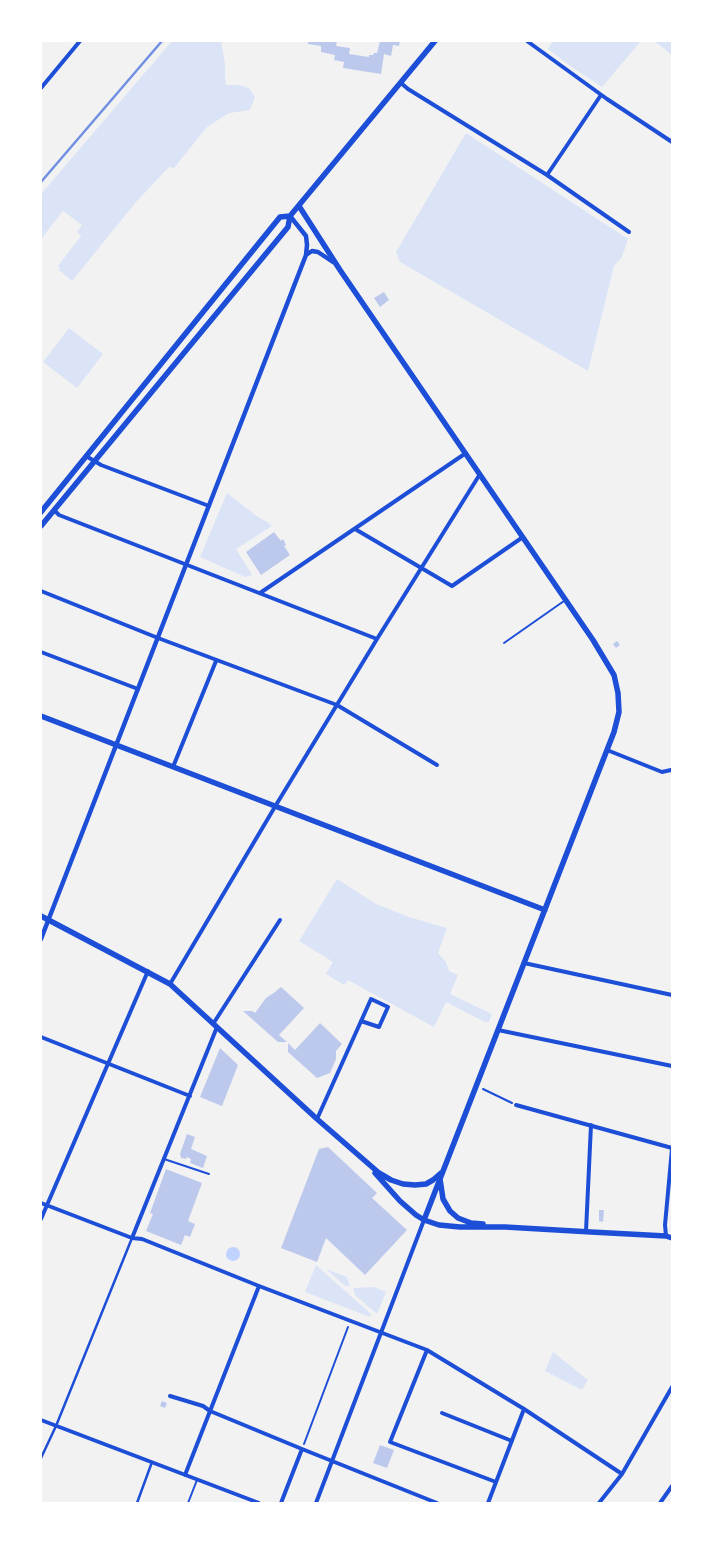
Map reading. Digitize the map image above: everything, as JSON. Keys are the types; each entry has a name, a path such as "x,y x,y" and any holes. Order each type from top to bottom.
{"main road":[{"path":"41,526 288,227 290,216 435,41"},
{"path":"299,206 340,270 593,640 614,675 618,693 619,712 607,750 424,1220"},
{"path":"41,512 280,217 290,216"},
{"path":"209,305 218,312"},
{"path":"41,716 545,910"},
{"path":"41,916 170,984 378,1173 390,1180 415,1185 426,1184 441,1174"},
{"path":"372,1167 376,1175 400,1200 424,1220 439,1225 460,1228 505,1227"},
{"path":"441,1174 443,1199 450,1211 458,1218 471,1223 505,1227 670,1237"}],"street":[{"path":"41,88 80,41"},
{"path":"527,41 601,95 672,142"},
{"path":"400,83 408,90 547,175 629,232"},
{"path":"547,175 601,95"},
{"path":"41,939 306,255 306,236 290,216"},
{"path":"306,255 318,252 329,258 340,270"},
{"path":"260,594 466,453"},
{"path":"86,456 94,462 209,506"},
{"path":"170,984 276,805 480,474"},
{"path":"54,510 59,515 377,639"},
{"path":"355,528 452,586 523,537"},
{"path":"41,591 216,661 337,705 437,765"},
{"path":"41,652 138,689"},
{"path":"174,767 216,661"},
{"path":"607,750 662,772 671,771"},
{"path":"41,1458 56,1426 190,1096 215,1026 280,920"},
{"path":"524,963 672,995"},
{"path":"41,1219 148,971"},
{"path":"317,1119 361,1021 371,999 388,1007 379,1027 361,1021"},
{"path":"498,1030 672,1066"},
{"path":"41,1037 190,1096"},
{"path":"516,1105 672,1148 665,1225 670,1237"},
{"path":"586,1231 591,1125"},
{"path":"41,1203 132,1238 142,1239 427,1350 622,1474"},
{"path":"316,1503 424,1220"},
{"path":"185,1475 260,1286"},
{"path":"427,1350 390,1442 496,1482"},
{"path":"599,1503 622,1474 672,1387"},
{"path":"170,1396 202,1406 302,1449 437,1503"},
{"path":"488,1503 524,1410"},
{"path":"442,1413 512,1441"},
{"path":"41,1420 259,1503"},
{"path":"281,1503 302,1449"},
{"path":"137,1503 152,1462"},
{"path":"660,1503 672,1486"}],"lane":[{"path":"504,643 566,600"},
{"path":"164,1159 209,1174"},
{"path":"188,1503 197,1480"},
{"path":"240,1503 242,1497"}],"path":[{"path":"476,1086 516,1105"},
{"path":"302,1449 351,1320"}],"shaded area":[{"path":"172,41 221,41 226,85 239,85 249,88 255,97 250,110 229,113 207,127 174,168 169,167 136,202 72,281 59,270 58,266 81,236 77,232 82,225 63,211 41,239 41,194"},
{"path":"553,41 641,41 602,87 548,49"},
{"path":"654,41 672,41 672,55"},
{"path":"466,133 628,239 622,257 614,266 588,371 400,262 396,252"},
{"path":"69,328 103,354 77,388 43,362"},
{"path":"227,493 272,526 236,549 252,575 245,577 200,557"},
{"path":"337,879 376,904 409,917 447,928 438,953 446,962 449,971 458,975 450,994 492,1014 489,1022 485,1022 446,1002 434,1027 348,980 344,985 326,974 333,962 299,941"},
{"path":"316,1265 371,1314 370,1317 305,1292"},
{"path":"326,1269 347,1277 350,1286 345,1286"},
{"path":"374,1287 386,1292 377,1314 355,1295 353,1288"},
{"path":"553,1352 588,1380 582,1390 545,1371"}],"water":[{"path":"233,1247 238,1249 240,1254 238,1259 233,1261 228,1259 226,1254 228,1249"}],"building":[{"path":"308,41 337,41 336,46 350,48 349,54 369,57 369,55 377,53 380,41 400,41 399,46 393,45 391,56 384,54 381,74 343,68 344,62 334,60 335,55 321,52 321,46 308,44"},
{"path":"384,292 389,300 380,307 374,298"},
{"path":"274,532 281,541 283,539 286,545 284,546 290,555 261,575 246,552"},
{"path":"617,641 620,645 616,648 613,644"},
{"path":"281,987 304,1008 279,1035 287,1042 278,1042 243,1011 255,1013 266,998"},
{"path":"320,1023 342,1044 336,1051 336,1059 330,1073 317,1078 288,1052 288,1043 295,1050"},
{"path":"220,1048 238,1065 222,1106 200,1097"},
{"path":"187,1134 195,1137 191,1149 207,1156 203,1168 190,1163 191,1159 187,1157 186,1159 181,1158 180,1154"},
{"path":"328,1147 377,1193 372,1198 407,1230 365,1275 326,1238 317,1262 281,1248 319,1149"},
{"path":"166,1169 202,1183 188,1221 195,1224 190,1237 185,1235 181,1245 146,1231 153,1214 150,1213"},
{"path":"599,1210 604,1210 603,1222 599,1221"},
{"path":"162,1401 167,1403 165,1408 160,1406"},
{"path":"380,1445 394,1450 387,1468 373,1463"}],"railway":[{"path":"41,182 162,41"}]}
